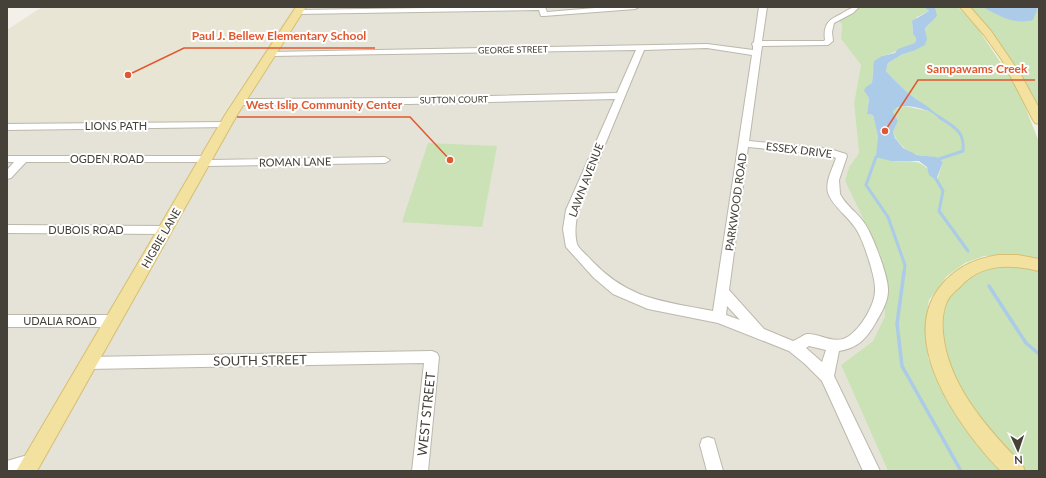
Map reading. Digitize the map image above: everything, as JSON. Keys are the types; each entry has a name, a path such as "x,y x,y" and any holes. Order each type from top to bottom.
{"main road":[{"path":"965,7 987,31 1006,57 1022,83 1039,120"},
{"name":"HIGBIE LANE","path":"28,466 239,102 299,9"},
{"path":"1015,471 983,436 953,392 942,368 936,348 934,317 941,296 950,284 974,266 987,262 1007,260 1039,265"}],"street":[{"path":"299,9 541,8 544,14 635,7"},
{"name":"PARKWOOD ROAD","path":"719,318 762,7"},
{"name":"GEORGE STREET","path":"271,54 706,46 756,49 826,43 829,41 828,27 831,22 850,12 855,7"},
{"name":"LAWN AVENUE","path":"641,48 572,210 569,229 572,247 598,275 618,290 648,304 719,318"},
{"name":"SUTTON COURT","path":"239,102 409,101 620,96"},
{"name":"LIONS PATH","path":"7,127 225,126"},
{"name":"ESSEX DRIVE","path":"744,144 830,152 842,156 833,184 834,194 862,228 882,289 870,321 860,335 847,344 834,347"},
{"name":"OGDEN ROAD","path":"7,159 205,161"},
{"path":"7,176 23,159"},
{"name":"ROMAN LANE","path":"205,161 386,160"},
{"name":"DUBOIS ROAD","path":"7,229 165,230"},
{"path":"723,292 760,334"},
{"path":"719,318 794,347 827,376 872,471"},
{"name":"UDALIA ROAD","path":"7,321 113,321"},
{"path":"794,347 808,340 834,347 830,357 827,376"},
{"name":"SOUTH STREET","path":"88,363 432,357"},
{"name":"WEST STREET","path":"420,471 432,357"},
{"path":"708,445 715,471"},
{"path":"7,469 28,466"}],"shaded area":[{"path":"42,7 292,7 219,121 7,121 7,30"},
{"path":"292,7 860,7 840,21 842,24 841,39 861,65 854,103 859,153 849,167 845,181 880,254 885,316 873,341 841,365 888,471 7,471 7,121 219,121"}],"green space":[{"path":"860,7 924,7 929,11 917,17 912,24 913,34 916,38 915,43 882,56 873,70 872,83 867,86 866,94 869,99 867,114 873,115 878,137 891,161 912,161 922,164 937,180 943,162 934,157 910,152 897,140 893,132 898,121 893,112 895,109 904,106 933,112 908,93 886,71 888,63 901,55 913,51 926,32 925,28 936,16 935,7 958,7 978,29 1011,78 1024,104 1039,142 1039,260 1018,255 984,256 965,263 947,276 929,300 925,324 928,358 949,397 1006,471 888,471 841,365 873,341 885,316 880,254 845,181 849,167 859,153 854,103 861,65 841,39 842,24 839,21"},
{"path":"969,7 1039,7 1039,111 1017,69"},
{"path":"428,143 497,146 482,227 402,222"},
{"path":"997,262 1039,268 1039,471 1021,471 983,431 938,344 942,301 953,283"}],"water":[{"path":"924,7 935,7 937,16 925,28 927,39 925,45 901,55 888,63 886,71 904,89 934,113 912,106 896,108 893,112 898,121 893,132 895,138 903,148 917,155 936,157 943,162 936,180 929,175 927,167 919,161 891,161 876,157 878,137 873,115 867,114 869,99 864,90 872,83 874,61 882,56 895,53 898,49 915,43 916,38 913,34 912,21 929,11"},
{"path":"983,7 1036,7 1037,10 1033,20 1019,21 1007,19"}],"waterway":[{"path":"931,111 941,118"},
{"path":"936,160 963,151 963,144 960,134 954,127 939,117"},
{"path":"878,156 876,157 866,185 888,217 905,265 904,273"},
{"path":"935,177 943,191 939,211 968,251"},
{"path":"904,272 897,324 902,366 961,471"},
{"path":"989,286 1026,343 1039,354"}],"place":[{"name":"Paul J. Bellew Elementary School","path":"128,75"},
{"name":"Sampawams Creek","path":"885,131"},
{"name":"West Islip Community Center","path":"450,160"}]}
